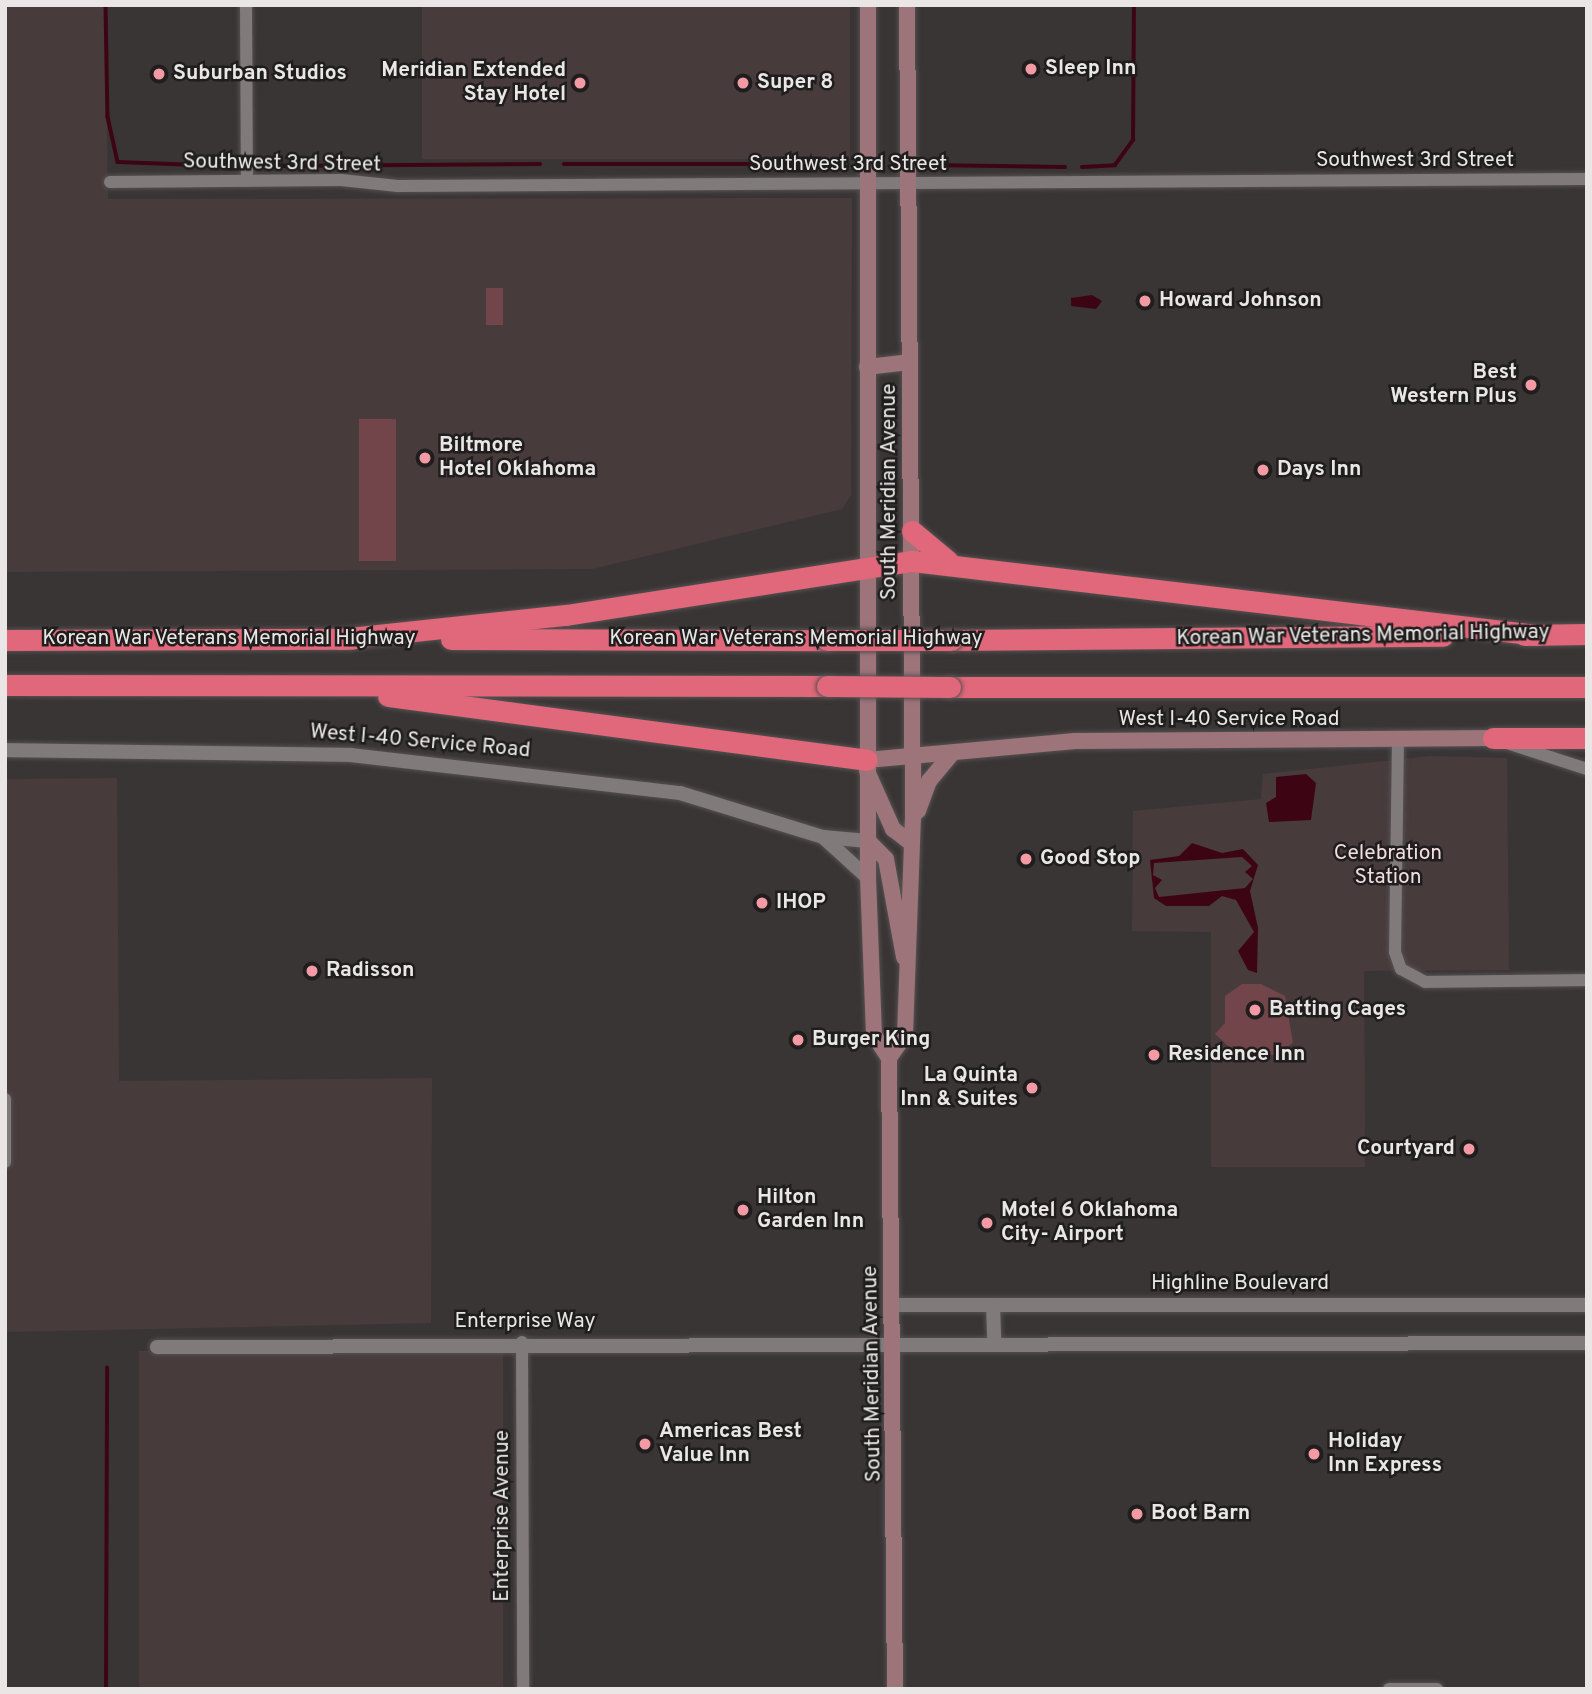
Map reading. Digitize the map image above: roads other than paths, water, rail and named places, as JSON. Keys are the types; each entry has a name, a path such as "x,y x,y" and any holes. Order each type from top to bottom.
{"highway":[{"path":"912,531 930,552 957,565"},
{"path":"341,639 566,615 866,565 912,561 1536,635"},
{"name":"Korean War Veterans Memorial Highway","path":"5,640 951,640 1587,634"},
{"path":"5,685 1587,687"},
{"path":"317,685 867,765"},
{"path":"1493,738 1587,738"}],"main road":[{"name":"South Meridian Avenue","path":"868,5 868,878 874,1035 889,1058 895,1689"},
{"name":"South Meridian Avenue","path":"889,1058 905,1035 913,819 907,5"},
{"path":"867,367 910,362"},
{"name":"West I-40 Service Road","path":"867,765 1075,741 1493,738"},
{"path":"913,819 926,786 952,754"},
{"path":"867,765 893,829 912,844"},
{"path":"868,841 886,859 907,965"}],"street":[{"path":"246,5 247,181"},
{"name":"Southwest 3rd Street","path":"110,181 908,184 1587,179"},
{"name":"West I-40 Service Road","path":"1493,738 1587,769"},
{"path":"1398,740 1395,952 1403,972 1425,982 1587,980"},
{"name":"West I-40 Service Road","path":"5,750 289,752 460,765 701,797 823,837 868,841"},
{"name":"West I-40 Service Road","path":"823,837 868,878"},
{"path":"5,1099 5,1162"},
{"name":"Highline Boulevard","path":"893,1305 1587,1305"},
{"path":"993,1305 994,1343"},
{"name":"Enterprise Way","path":"157,1347 522,1342 893,1343"},
{"name":"Enterprise Avenue","path":"522,1342 523,1689"},
{"path":"893,1343 1587,1343"},
{"path":"1389,1689 1437,1689"}],"waterway":[{"path":"106,5 108,117 118,162 224,166"},
{"path":"1082,167 1115,165 1133,140 1134,5"},
{"path":"268,166 540,164"},
{"path":"564,164 824,164"},
{"path":"924,165 1065,167"},
{"path":"106,1689 107,1368"}],"place":[{"name":"Sleep Inn","path":"1031,69"},
{"name":"Suburban Studios","path":"159,74"},
{"name":"Meridian Extended Stay Hotel","path":"580,83"},
{"name":"Super 8","path":"743,83"},
{"name":"Howard Johnson","path":"1145,301"},
{"name":"Best Western Plus","path":"1531,385"},
{"name":"Biltmore Hotel Oklahoma","path":"425,458"},
{"name":"Days Inn","path":"1263,470"},
{"name":"Good Stop","path":"1026,859"},
{"name":"IHOP","path":"762,903"},
{"name":"Radisson","path":"312,971"},
{"name":"Batting Cages","path":"1255,1010"},
{"name":"Burger King","path":"798,1040"},
{"name":"Residence Inn","path":"1154,1055"},
{"name":"La Quinta Inn & Suites","path":"1032,1088"},
{"name":"Courtyard","path":"1469,1149"},
{"name":"Hilton Garden Inn","path":"743,1210"},
{"name":"Motel 6 Oklahoma City- Airport","path":"987,1223"},
{"name":"Americas Best Value Inn","path":"645,1444"},
{"name":"Holiday Inn Express","path":"1314,1454"},
{"name":"Boot Barn","path":"1137,1514"}],"park label":[{"name":"Celebration Station","path":"1388,866"}]}
